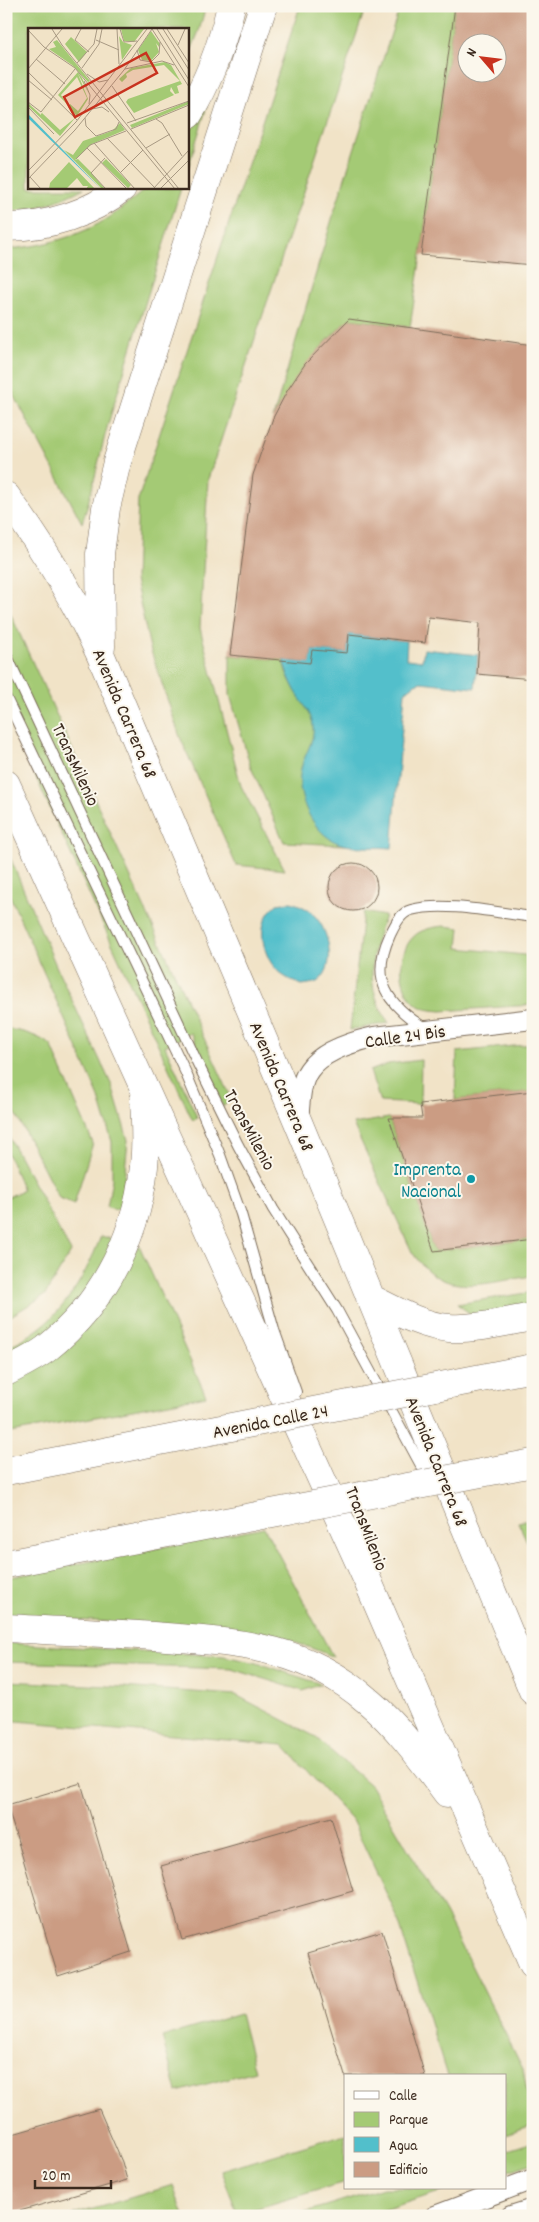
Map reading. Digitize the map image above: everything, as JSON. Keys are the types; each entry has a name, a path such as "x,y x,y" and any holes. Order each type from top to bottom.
{"main road":[{"path":"189,112 202,91 224,39 231,6"},
{"path":"101,656 100,554 106,508 117,462 263,6"},
{"path":"6,227 22,227 82,213 120,189"},
{"name":"Avenida Carrera 68","path":"6,496 39,543 80,609 101,656 298,1122 533,1691"},
{"path":"6,784 398,1652 533,1964"},
{"path":"6,1372 45,1350 78,1319 104,1286 119,1258 130,1232 141,1191 145,1153 144,1088"},
{"path":"370,1298 428,1324 448,1328 469,1328 533,1317"},
{"name":"Avenida Calle 24","path":"6,1471 533,1368"},
{"path":"6,1564 533,1463"},
{"path":"6,1628 125,1634 224,1642 264,1648 307,1662 356,1691 398,1730 476,1832"}],"street":[{"name":"Calle 24 Bis","path":"298,1122 301,1092 308,1071 322,1058 354,1042 374,1036 533,1019"},
{"path":"506,2189 533,2179"},
{"path":"435,2216 504,2190"},
{"path":"511,2216 533,2209"}],"lane":[{"name":"TransMilenio","path":"6,654 198,1064 264,1193 337,1310 435,1490"},
{"name":"TransMilenio","path":"6,698 185,1071 220,1155 241,1214 274,1330 398,1652"},
{"path":"429,1031 397,1009 388,995 382,976 382,960 397,920 409,910 439,906 533,917"},
{"path":"449,1516 497,1604"}],"green space":[{"path":"6,6 206,6 189,56 189,28 28,28 28,189 82,189 66,197 26,210 6,211"},
{"path":"300,6 366,6 208,479 200,628 241,786 285,870 236,865 180,737 150,648 135,580 138,500"},
{"path":"400,6 455,6 410,327 349,319 306,365 273,418 335,209"},
{"path":"207,106 189,165 189,133"},
{"path":"146,189 181,189 108,424 82,523 6,380 6,249 33,246 74,235 110,217"},
{"path":"6,604 229,1093 229,1101 223,1107 191,1033 165,1046 197,1117 195,1120 192,1119 6,712"},
{"path":"230,655 283,660 288,677 314,724 312,741 301,768 327,836 344,845 284,842 250,765 230,695"},
{"path":"6,848 57,968 112,1086 128,1140 121,1210 107,1207 112,1179 112,1142 98,1095 6,887"},
{"path":"363,912 385,916 376,944 372,970 376,996 381,1010 389,1023 350,1030"},
{"path":"445,926 460,928 458,948 533,956 533,1005 441,1011 424,1008 415,1003 409,996 402,977 403,957 406,948 418,933 431,928"},
{"path":"6,1029 30,1034 51,1045 93,1143 74,1204 59,1198 6,1095"},
{"path":"533,1044 533,1091 455,1100 457,1052"},
{"path":"421,1060 420,1104 380,1102 370,1071 388,1064"},
{"path":"389,1118 434,1251 533,1239 533,1276 466,1285 451,1283 424,1267 412,1252 353,1124"},
{"path":"6,1132 71,1252 45,1295 6,1319 6,1198 23,1190 6,1150"},
{"path":"101,1236 116,1240 101,1273 58,1327 6,1363 6,1347 24,1339 39,1328 66,1302 86,1270"},
{"path":"139,1245 206,1396 6,1434 6,1381 95,1309"},
{"path":"533,1292 533,1304 472,1315 457,1304"},
{"path":"533,1519 533,1554 518,1522"},
{"path":"264,1527 333,1657 286,1640 262,1634 214,1627 6,1617 6,1578"},
{"path":"6,1643 224,1656 257,1663 321,1684 303,1691 232,1669 6,1662"},
{"path":"6,1681 108,1686 236,1695 314,1736 371,1786 445,1913 523,2069 533,2125 506,2134 506,2074 446,2074 396,1914 352,1820 283,1745 6,1720"},
{"path":"240,2014 255,2071 177,2092 162,2037"},
{"path":"344,2134 344,2182 238,2214 221,2171"},
{"path":"533,2142 533,2163 506,2172 506,2151"},
{"path":"173,2185 184,2216 70,2216"},
{"path":"377,2190 446,2190 365,2216 293,2216"}],"water":[{"path":"349,634 407,641 406,659 422,661 424,649 478,655 475,688 421,682 405,692 392,848 351,846 334,841 316,826 304,804 301,792 301,769 311,743 313,726 309,714 291,683 283,660 310,663 312,650 347,653"},
{"path":"291,902 309,910 314,915 324,930 327,939 329,949 328,968 324,976 315,983 302,985 284,976 271,963 265,950 263,929 268,914 277,904"}],"building":[{"path":"455,6 533,6 533,265 421,255"},
{"path":"349,319 533,345 533,679 477,674 480,623 429,617 425,643 349,634 347,653 312,650 310,663 230,655 253,475 273,418 287,391 305,364"},
{"path":"353,863 362,865 370,870 375,878 377,887 375,896 370,904 362,909 353,911 344,909 336,904 331,896 329,887 331,878 336,870 344,865"},
{"name":"Imprenta Nacional","path":"533,1091 533,1239 434,1251 389,1118 422,1118 420,1104"},
{"path":"81,1783 131,1952 58,1976 7,1805"},
{"path":"331,1817 353,1891 182,1940 161,1866"},
{"path":"382,1931 424,2074 344,2074 308,1953"},
{"path":"99,2109 122,2162 127,2180 6,2215 6,2136"}],"place":[{"name":"Imprenta Nacional","path":"471,1179"}]}
